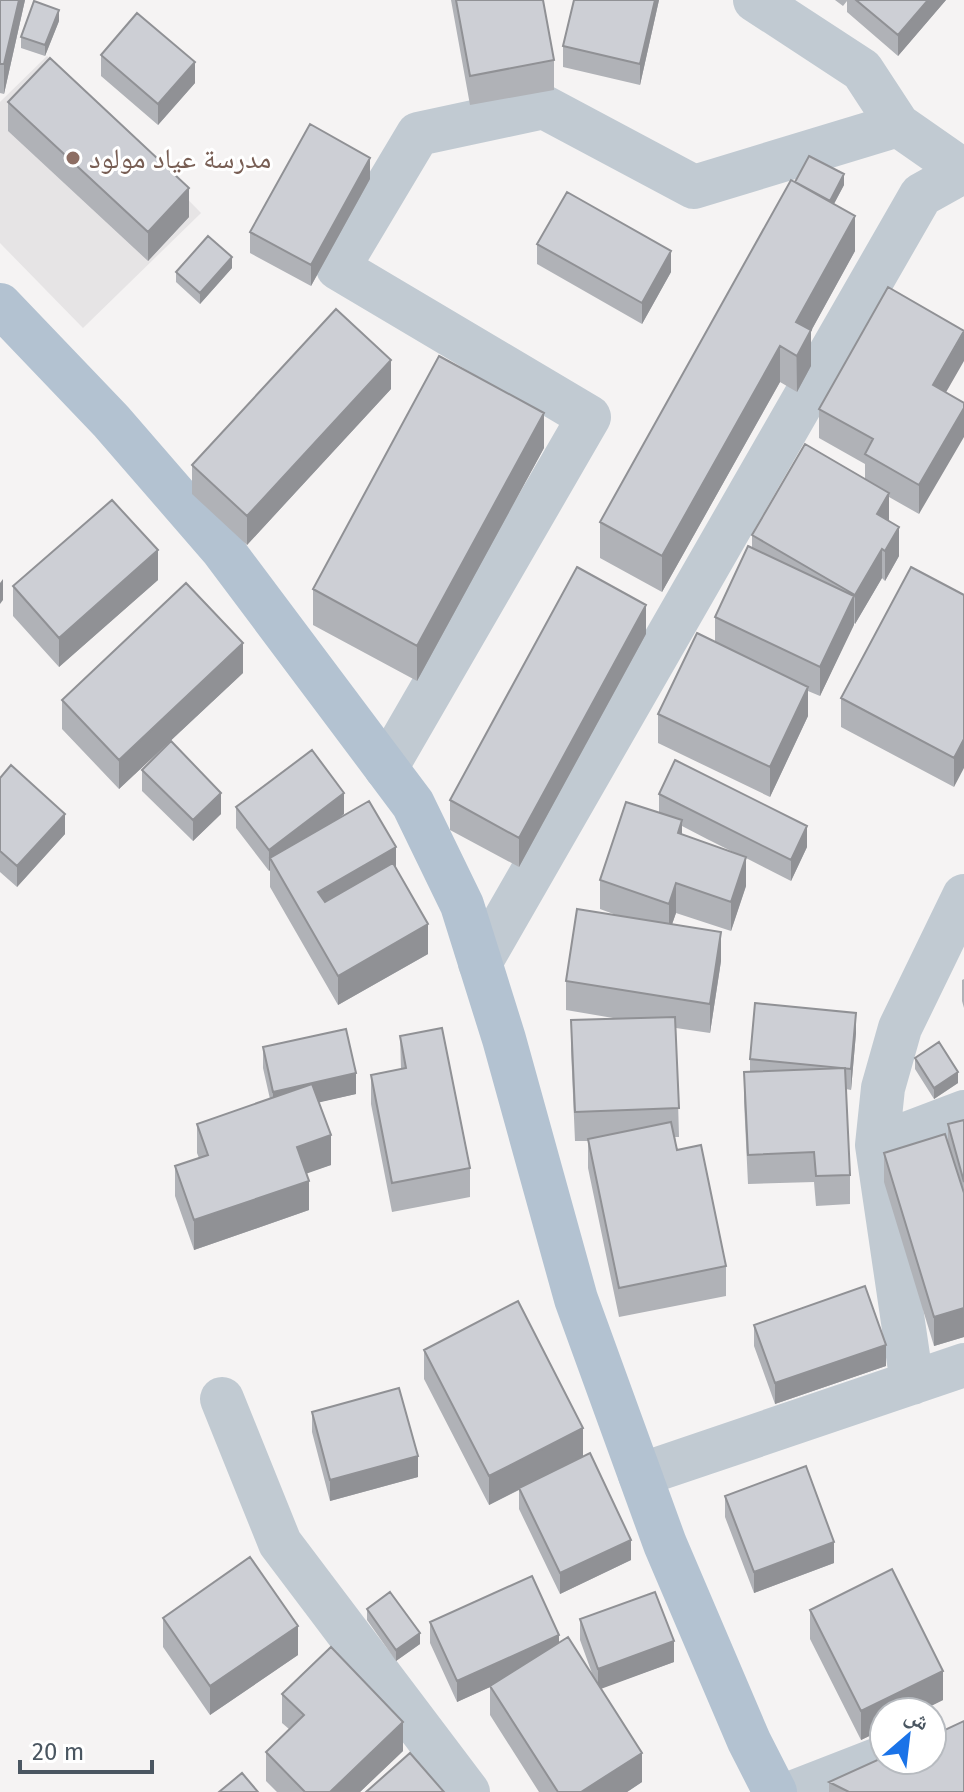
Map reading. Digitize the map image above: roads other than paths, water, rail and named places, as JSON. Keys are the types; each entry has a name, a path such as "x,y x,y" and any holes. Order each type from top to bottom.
{"main road":[{"path":"0,305 111,421 222,549 413,804 462,905 576,1299 665,1544 749,1741 775,1792"}],"street":[{"path":"480,963 921,195 964,171 898,125 862,70 755,0"},
{"path":"386,768 589,417 338,268 418,134 544,107 694,187 898,125"},
{"path":"912,1383 877,1145 883,1088 900,1028 964,896"},
{"path":"877,1145 964,1112"},
{"path":"640,1475 964,1365"},
{"path":"222,1399 280,1543 468,1792"},
{"path":"794,1792 868,1763"}],"place":[{"name":"مدرسة عياد مولود","path":"73,158"}]}
